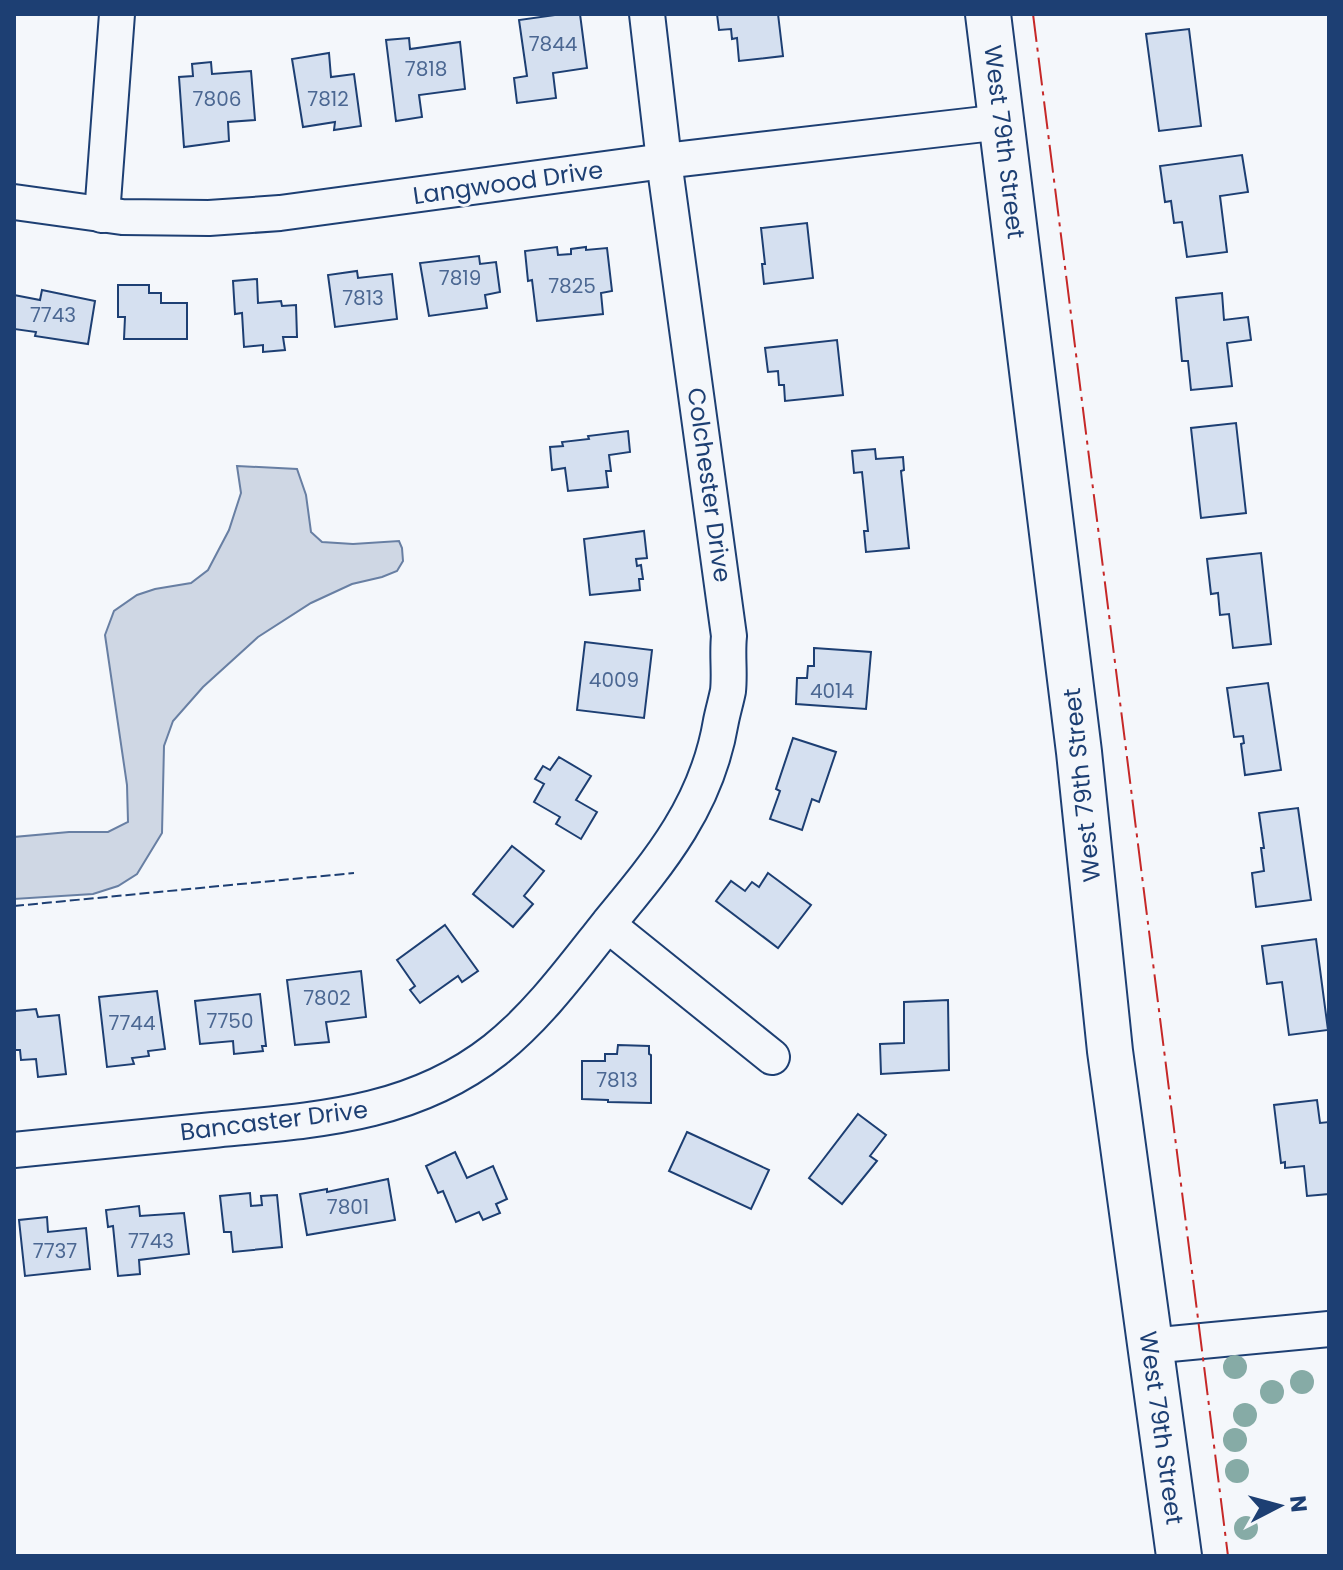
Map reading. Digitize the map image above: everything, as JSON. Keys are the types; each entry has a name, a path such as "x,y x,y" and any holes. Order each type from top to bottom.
{"main road":[{"name":"West 79th Street","path":"988,14 1077,737 1110,1051 1179,1556"}],"street":[{"path":"102,215 117,14"},
{"name":"Colchester Drive","path":"608,925 658,862 696,802 720,735 727,693 729,636 726,609 664,161 647,14"},
{"name":"Langwood Drive","path":"14,202 102,215 181,218 280,213 664,161 1002,122"},
{"path":"608,925 772,1057"},
{"name":"Bancaster Drive","path":"14,1150 332,1118 375,1109 416,1095 469,1068 493,1051 546,1002 608,925"},
{"path":"1149,1346 1329,1329"}],"shaded area":[{"path":"237,466 297,469 306,495 311,532 322,542 353,544 399,541 403,561 397,571 352,584 311,603 258,637 203,687 173,721 164,746 162,833 137,874 118,886 93,894 14,899 14,837 108,832 128,822 127,785 105,635 114,611 137,595 191,583 208,570 229,530 241,493"}],"building":[{"path":"580,14 587,68 553,73 556,98 517,103 514,78 527,76 519,20"},
{"path":"717,14 778,14 783,56 739,61 737,38 732,39 731,29 719,30"},
{"path":"1189,29 1201,126 1159,131 1146,34"},
{"path":"409,38 410,49 460,42 465,89 419,95 422,117 396,121 386,40"},
{"path":"329,53 331,77 354,74 361,126 334,130 335,122 303,127 292,59"},
{"path":"211,62 212,74 251,71 255,120 228,122 229,141 184,147 179,77 193,76 192,64"},
{"path":"1242,155 1248,192 1220,196 1227,252 1187,257 1182,222 1174,223 1171,201 1165,202 1160,166"},
{"path":"807,223 813,278 764,284 761,228"},
{"path":"557,247 558,255 571,254 571,249 607,248 612,291 601,293 603,314 537,321 525,251"},
{"path":"479,256 480,264 496,262 500,292 485,295 487,308 429,316 420,263"},
{"path":"357,271 358,278 392,274 397,319 335,327 328,275"},
{"path":"257,279 258,303 281,301 282,306 296,305 297,337 283,337 285,350 263,352 263,345 244,347 242,313 235,314 233,281"},
{"path":"118,285 149,285 149,293 161,293 161,303 187,303 187,339 124,339 125,317 118,317"},
{"path":"42,290 95,301 88,344 35,336 36,332 14,329 14,295 40,300"},
{"path":"1222,293 1224,320 1248,317 1251,340 1227,343 1232,386 1191,390 1188,361 1182,361 1176,298"},
{"path":"837,340 843,395 785,401 784,385 779,385 778,371 768,372 765,348"},
{"path":"1236,423 1246,513 1201,518 1191,428"},
{"path":"628,431 630,452 609,455 611,471 606,471 608,487 568,491 565,468 552,470 550,447 563,446 562,442 589,439 588,436"},
{"path":"875,449 876,459 903,457 904,470 901,471 909,548 866,552 864,531 868,531 862,472 854,473 852,451"},
{"path":"644,531 647,558 636,559 637,566 641,565 643,579 639,579 640,590 590,595 584,539"},
{"path":"1261,553 1271,644 1233,648 1229,614 1220,615 1218,593 1211,594 1207,559"},
{"path":"585,642 652,650 644,718 577,710"},
{"path":"814,648 871,652 866,709 796,704 797,678 807,678 808,666 814,666"},
{"path":"1268,683 1281,770 1245,775 1241,744 1244,743 1243,736 1234,737 1227,688"},
{"path":"793,738 836,752 819,802 812,799 802,830 770,819 780,791 776,789"},
{"path":"559,757 591,776 576,800 597,812 581,839 556,824 560,817 534,802 544,784 535,779 543,766 550,770"},
{"path":"1298,808 1311,900 1256,907 1252,873 1264,871 1259,813"},
{"path":"512,846 544,871 524,896 533,904 513,927 473,894"},
{"path":"768,873 811,905 778,948 716,901 731,881 745,891 752,882 759,887"},
{"path":"445,925 478,971 462,982 458,976 420,1003 410,990 415,986 397,960"},
{"path":"1316,939 1328,1030 1289,1035 1282,982 1267,984 1262,946"},
{"path":"361,971 366,1017 326,1022 329,1042 295,1045 287,980"},
{"path":"157,991 165,1049 148,1051 149,1056 132,1058 134,1064 107,1067 99,997"},
{"path":"260,994 266,1046 262,1046 263,1051 234,1054 233,1041 200,1044 195,1001"},
{"path":"948,1000 949,1070 881,1074 880,1044 904,1043 904,1002"},
{"path":"36,1009 38,1017 59,1015 66,1074 38,1077 36,1059 21,1060 20,1050 14,1050 15,1011"},
{"path":"618,1045 649,1046 651,1103 582,1099 582,1061 605,1061 605,1054 617,1054"},
{"path":"1317,1100 1320,1123 1329,1122 1329,1194 1307,1196 1304,1166 1285,1168 1285,1162 1281,1163 1274,1105"},
{"path":"858,1114 886,1135 870,1156 877,1161 842,1204 809,1178"},
{"path":"687,1132 769,1170 751,1209 669,1171"},
{"path":"455,1152 467,1178 493,1166 507,1199 496,1204 500,1213 483,1220 479,1212 456,1222 443,1191 438,1193 426,1166"},
{"path":"388,1179 395,1220 307,1235 300,1194 327,1189 327,1192"},
{"path":"250,1193 251,1206 262,1205 261,1196 277,1195 282,1247 233,1252 231,1232 224,1232 220,1196"},
{"path":"139,1206 140,1216 184,1213 189,1254 139,1260 140,1274 118,1276 113,1226 108,1227 106,1210"},
{"path":"47,1217 48,1232 86,1228 90,1269 25,1276 19,1220"}],"fence":[{"path":"14,906 354,873"}],"power":[{"path":"1033,14 1228,1556"}]}
